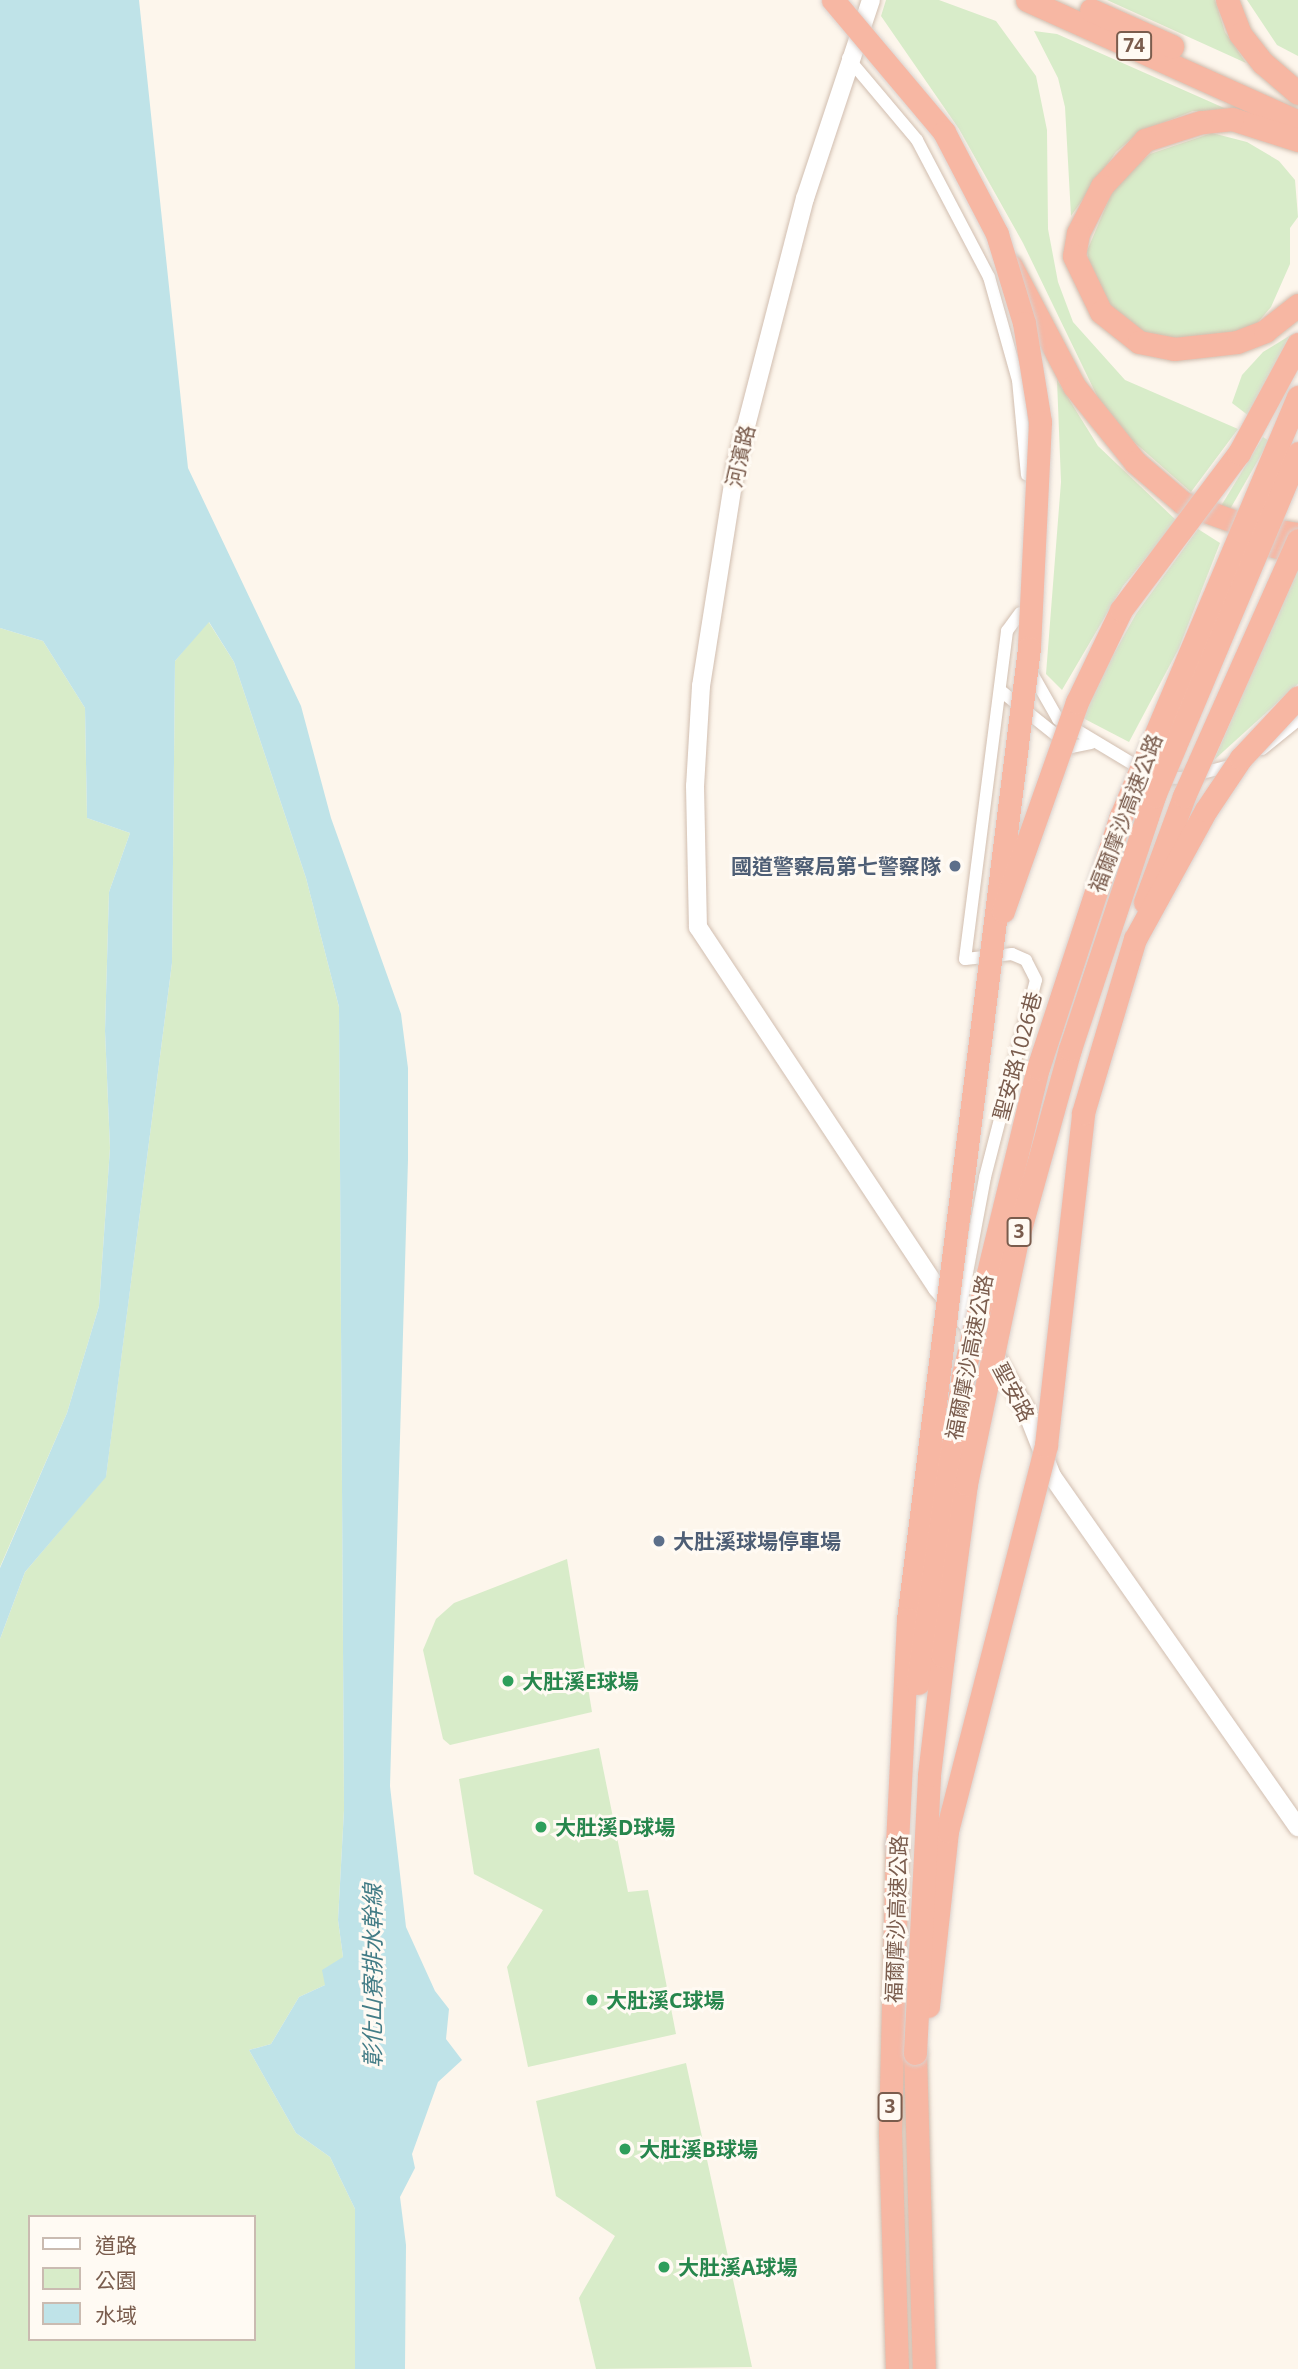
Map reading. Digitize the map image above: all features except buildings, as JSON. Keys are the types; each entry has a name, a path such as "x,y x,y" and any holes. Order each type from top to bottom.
{"highway":[{"path":"832,0 944,132 1074,386 1107,430 1183,503 1257,544 1298,553"},
{"name":"74","path":"1027,0 1243,87 1298,105"},
{"name":"74","path":"1068,0 1243,87 1298,122"},
{"path":"1227,0 1240,34 1263,63 1298,93"},
{"path":"1298,140 1232,119 1201,122 1145,141 1102,186 1078,233 1074,256 1101,312 1139,342 1205,349 1265,331 1298,305"},
{"path":"897,1844 908,1619 1030,648 1042,477 1039,406 1009,263"},
{"path":"996,926 1016,887 1077,702 1121,610 1239,453 1298,344"},
{"name":"福爾摩沙高速公路","path":"897,2369 890,2133 897,1844 954,1428 1016,1148 1121,816 1298,397"},
{"name":"福爾摩沙高速公路","path":"923,2369 915,2218 915,2053 929,1775 966,1484 1017,1240 1070,1049 1154,796 1298,453"},
{"path":"1183,503 1247,526 1298,534"},
{"path":"915,2053 931,1992 947,1831 1046,1445 1083,1113 1154,870 1298,540"},
{"path":"1135,939 1206,810 1241,758 1298,697"}],"street":[{"name":"河濱路","path":"698,927 695,786 702,686 736,465 848,58 871,0"},
{"path":"848,58 905,121 944,183 989,277 1007,330 1027,467 1020,613 1024,657 1042,698 1058,719 1091,743 1156,777 1182,778 1224,770 1259,752 1298,720"},
{"name":"聖安路1026巷","path":"959,1317 985,1177 1037,980 1026,960 1012,954 965,959 1007,631 1020,613"},
{"path":"1001,691 1071,747 1091,743"},
{"name":"聖安路","path":"698,927 959,1317 1016,1390 1052,1476 1298,1827"}],"green space":[{"path":"886,0 939,0 996,21 1036,76 1047,130 1048,229 1058,282 1073,322 1125,380 1238,429 1191,492 1133,441 1098,398 1023,243 959,129 881,16"},
{"path":"1107,0 1215,0 1225,32 1246,63"},
{"path":"1247,0 1298,0 1298,56 1277,45"},
{"path":"1034,31 1057,34 1231,111 1193,111 1139,132 1116,152 1071,216 1065,107 1058,78"},
{"path":"1212,133 1247,142 1279,161 1295,180 1298,217 1290,228 1290,264 1271,307 1253,328 1211,342 1147,337 1107,303 1092,280 1087,251 1115,185 1150,154"},
{"path":"1294,333 1275,374 1249,416 1232,403 1242,375 1263,352"},
{"path":"1057,380 1098,446 1177,521 1123,586 1062,690 1046,674 1061,482"},
{"path":"1263,437 1269,441 1229,511 1221,506"},
{"path":"1198,529 1220,543 1179,648 1129,742 1079,716 1136,614"},
{"path":"1298,566 1298,684 1214,760"},
{"path":"208,621 234,662 306,878 339,1007 344,1810 338,1920 343,1957 325,1985 299,1997 271,2044 249,2050 296,2133 330,2157 355,2209 355,2369 0,2369 0,1639 25,1572 106,1476 172,963 175,661"},
{"path":"0,628 43,641 85,708 87,818 130,833 109,892 105,1031 110,1148 99,1306 67,1413 0,1567"},
{"name":"大肚溪E球場","path":"567,1559 592,1712 450,1745 443,1739 423,1650 436,1619 454,1603"},
{"path":"599,1748 628,1892 648,1890 676,2034 528,2067 507,1967 543,1910 474,1874 459,1779"},
{"path":"686,2063 752,2367 596,2369 579,2298 615,2236 556,2196 536,2101"}],"water":[{"name":"彰化山寮排水幹線","path":"0,0 139,0 188,468 301,706 331,818 401,1014 408,1068 408,1160 390,1786 406,1927 435,1991 449,2009 446,2039 462,2060 438,2082 412,2154 415,2168 400,2197 406,2245 405,2369 355,2369 355,2209 330,2157 296,2133 249,2050 271,2044 299,1997 325,1985 322,1970 343,1957 338,1920 344,1810 339,1007 306,878 234,662 209,622 175,661 172,963 106,1477 25,1572 0,1639 0,1568 67,1413 99,1306 110,1148 105,1031 109,892 130,833 87,818 85,708 43,641 0,628"}],"place":[{"name":"國道警察局第七警察隊","path":"955,866"},
{"name":"大肚溪球場停車場","path":"659,1541"},
{"name":"大肚溪E球場","path":"508,1681"},
{"name":"大肚溪D球場","path":"541,1827"},
{"name":"大肚溪C球場","path":"592,2000"},
{"name":"大肚溪B球場","path":"625,2149"},
{"name":"大肚溪A球場","path":"664,2267"}]}
